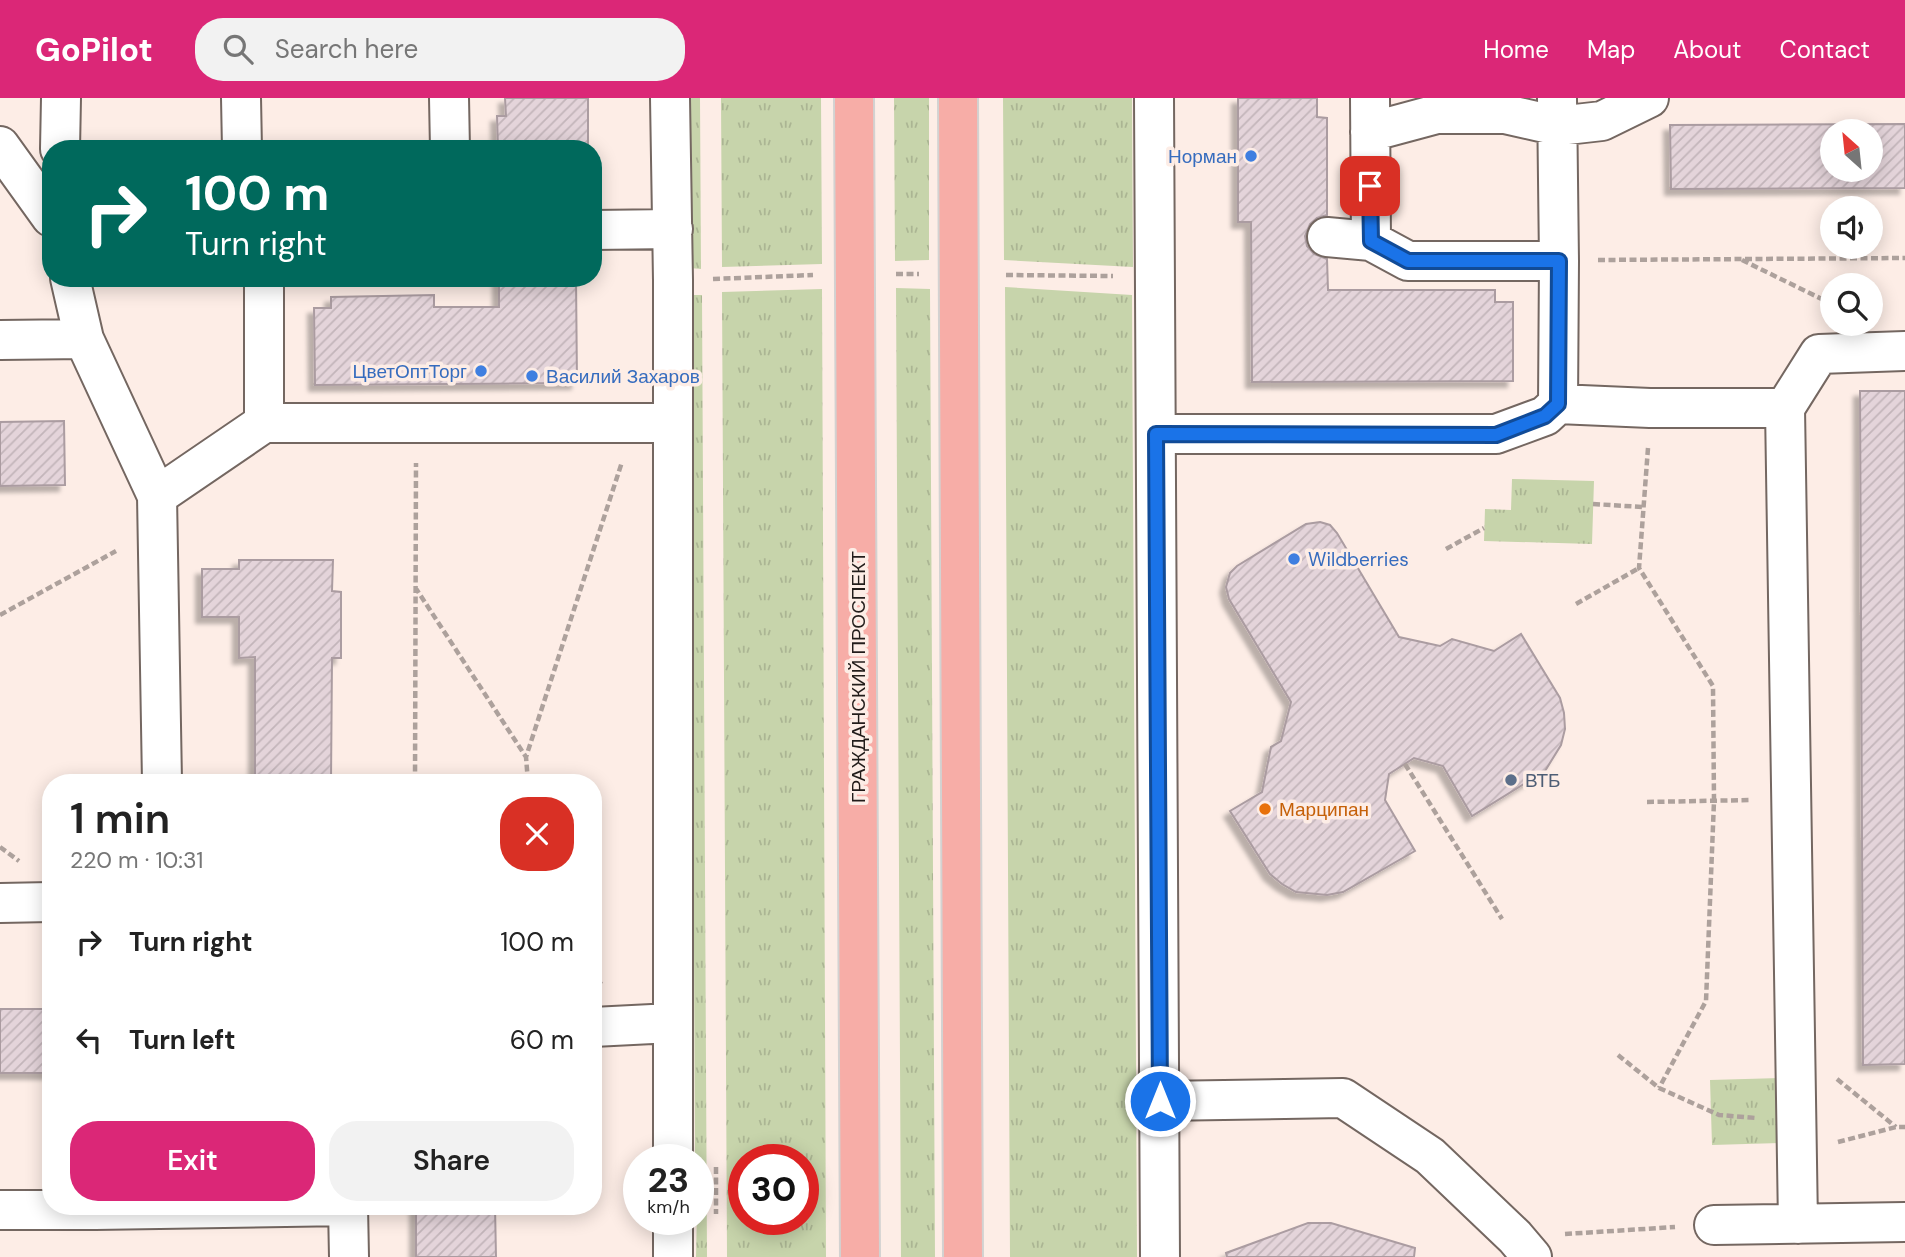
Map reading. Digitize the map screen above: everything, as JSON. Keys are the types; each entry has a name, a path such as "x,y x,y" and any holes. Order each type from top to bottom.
{"main road":[{"name":"ГРАЖДАНСКИЙ ПРОСПЕКТ","path":"854,98 860,1257"},
{"path":"958,98 963,1257"}],"street":[{"path":"60,140 61,98"},
{"path":"241,98 242,140"},
{"path":"449,98 450,140"},
{"path":"670,98 673,229 673,1144"},
{"path":"1154,98 1160,1257"},
{"path":"1371,241 1370,115 1557,112 1602,121 1649,98"},
{"path":"1557,112 1558,404"},
{"path":"0,146 42,204"},
{"path":"602,230 673,229"},
{"path":"1327,237 1371,241 1408,261 1559,261"},
{"path":"72,287 84,339 157,512 162,774"},
{"path":"264,287 264,423"},
{"path":"0,340 84,339"},
{"path":"1798,1224 1785,408 1819,354 1905,351"},
{"path":"1156,434 1496,435 1545,416 1558,404 1650,408 1785,408"},
{"path":"157,512 264,423 672,423"},
{"path":"0,903 42,902"},
{"path":"602,1027 672,1023"},
{"path":"1160,1101 1343,1098 1430,1156 1523,1247"},
{"path":"0,1210 42,1209"},
{"path":"348,1215 349,1257"},
{"path":"1714,1225 1905,1222"},
{"path":"673,1235 673,1257"}],"path":[{"path":"1559,261 1905,258"},
{"path":"1739,259 1820,298"},
{"path":"895,274 930,275"},
{"path":"711,279 814,275"},
{"path":"1006,275 1118,276"},
{"path":"1650,408 1639,568 1713,687 1714,801 1706,1002 1658,1088"},
{"path":"415,774 417,424"},
{"path":"527,774 526,757 624,456"},
{"path":"1593,504 1643,507"},
{"path":"0,615 157,512"},
{"path":"1446,548 1485,528"},
{"path":"1576,604 1639,568"},
{"path":"414,586 526,757"},
{"path":"1405,764 1502,919"},
{"path":"1647,802 1791,799"},
{"path":"1795,1045 1896,1127"},
{"path":"1618,1055 1658,1088 1719,1115 1796,1137 1905,1127"},
{"path":"1523,1247 1714,1225"}],"green space":[{"path":"689,98 700,98 701,269 690,268"},
{"path":"721,98 821,98 822,264 722,267"},
{"path":"894,98 929,98 929,260 895,261"},
{"path":"1003,98 1132,98 1133,267 1004,260"},
{"path":"1005,287 1132,295 1137,1257 1010,1257"},
{"path":"896,288 930,289 935,1257 901,1257"},
{"path":"822,289 826,1257 727,1257 722,292"},
{"path":"691,295 702,295 706,1144 695,1144"},
{"path":"1512,479 1594,481 1592,544 1484,541 1485,509 1511,510"},
{"path":"1780,1078 1782,1143 1712,1145 1710,1080"},
{"path":"696,1235 707,1235 707,1257 696,1257"}],"building":[{"path":"505,98 588,98 588,140 498,140 497,116 506,116"},
{"path":"1238,98 1317,98 1317,117 1327,118 1327,215 1310,224 1305,236 1307,246 1314,254 1327,259 1328,290 1495,290 1495,302 1513,302 1513,381 1252,382 1251,222 1238,222"},
{"path":"1820,124 1820,182 1883,182 1883,124 1905,124 1905,188 1671,189 1670,125"},
{"path":"499,287 576,287 577,383 315,385 314,308 331,308 331,297 434,295 434,307 499,307"},
{"path":"1860,391 1905,391 1905,1064 1863,1065"},
{"path":"64,421 65,485 0,486 0,422"},
{"path":"1320,522 1330,525 1337,533 1399,637 1440,646 1452,639 1494,651 1521,634 1560,698 1565,729 1561,745 1545,771 1472,816 1443,766 1414,758 1389,774 1385,800 1415,851 1343,892 1327,895 1296,892 1270,874 1230,811 1262,792 1271,747 1281,741 1291,702 1229,599 1226,587 1230,573 1306,524"},
{"path":"239,560 333,560 332,591 341,592 341,658 332,658 331,774 255,774 255,657 239,658 239,617 202,617 202,569 239,569"},
{"path":"0,1009 42,1009 42,1073 0,1073"},
{"path":"416,1215 495,1215 496,1257 416,1257"},
{"path":"1308,1223 1331,1223 1415,1248 1414,1257 1227,1257 1226,1253"}],"place":[{"name":"Норман","path":"1251,156"},
{"name":"ЦветОптТорг","path":"481,371"},
{"name":"Василий Захаров","path":"532,376"},
{"name":"Wildberries","path":"1294,559"},
{"name":"ВТБ","path":"1511,780"},
{"name":"Марципан","path":"1265,809"}],"route":[{"path":"1160,1101 1156,434 1496,435 1545,416 1558,404 1559,261 1408,261 1371,241 1370,186"}]}
